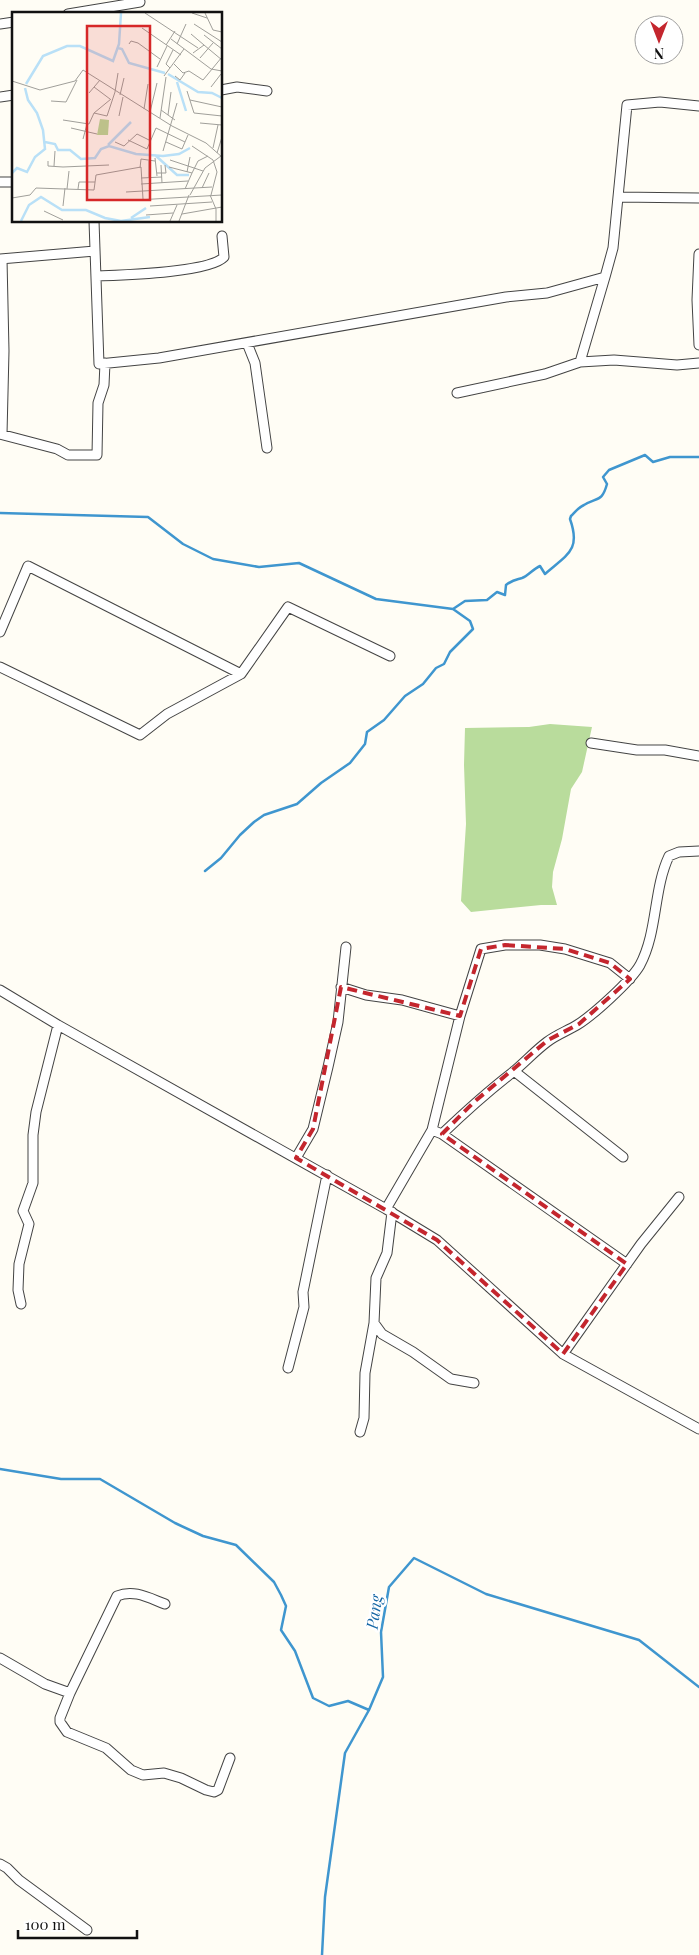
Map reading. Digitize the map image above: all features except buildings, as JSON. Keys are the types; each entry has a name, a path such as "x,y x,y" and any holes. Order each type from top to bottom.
{"street":[{"path":"84,12 140,2"},
{"path":"222,90 236,87 267,91"},
{"path":"580,362 613,248 627,106 660,102 699,106"},
{"path":"618,197 699,198"},
{"path":"94,222 99,364 159,358 506,297 547,292 605,277"},
{"path":"96,276 149,274 188,269 219,260 224,257 222,236"},
{"path":"95,251 1,259 4,360 1,434 57,449 68,455 97,455 98,403 104,385 105,363"},
{"path":"699,254 697,300 699,345"},
{"path":"247,343 255,363 267,448"},
{"path":"457,393 545,374 580,362 614,360 678,365 699,362"},
{"path":"0,632 28,566 241,674"},
{"path":"0,666 140,735 167,714 241,674 288,606 390,656"},
{"path":"591,743 637,750 665,750 699,756"},
{"path":"442,1134 474,1102 514,1071 548,1040 579,1024 630,979 641,962 650,939 663,869 669,856 678,852 699,851"},
{"path":"360,1432 364,1418 365,1373 374,1323 376,1278 387,1253 389,1210 432,1130 460,1016 481,949 505,945 540,945 565,949 610,963 630,979"},
{"path":"296,1158 313,1129 338,1022 346,948"},
{"path":"341,987 366,995 402,1000 460,1016"},
{"path":"0,990 58,1025 389,1210 437,1240 563,1354 593,1368 699,1429"},
{"path":"21,1304 18,1290 19,1264 29,1224 23,1211 33,1183 33,1135 36,1112 58,1025"},
{"path":"514,1071 623,1157"},
{"path":"432,1130 442,1134 627,1264"},
{"path":"288,1368 304,1307 303,1292 327,1175"},
{"path":"563,1354 627,1264 678,1197"},
{"path":"374,1323 382,1334 413,1352 451,1379 474,1383"},
{"path":"165,1604 134,1593 126,1592 117,1596 70,1693 60,1718 64,1728 67,1732 106,1748 131,1770 143,1774 164,1773 214,1792 218,1790 230,1758"},
{"path":"0,1658 45,1684 70,1693"},
{"path":"0,1864 87,1930"}],"highlighted area":[{"path":"505,945 565,949 610,963 630,979 579,1024 548,1040 474,1102 442,1134 627,1264 563,1354 437,1240 296,1158 313,1129 341,987 460,1016 481,949"}],"green space":[{"path":"550,724 592,727 582,772 571,789 562,839 553,872 552,887 557,905 471,912 461,901 466,824 465,728 529,727"}],"waterway":[{"path":"0,513 148,517 183,544 213,559 259,567 299,563 376,599 453,609 465,601 487,600 497,592 505,595 506,585 510,582 524,577 540,566 545,574 566,556 573,545 574,538 571,516 580,507 599,498 603,494 607,484 603,477 609,470 645,455 653,462 670,457 699,457"},
{"path":"205,871 221,858 240,835 254,822 264,815 297,804 321,783 350,763 365,744 367,732 384,720 405,696 423,684 436,668 444,664 450,652 473,629 470,621 453,609"},
{"path":"0,1469 61,1479 100,1479 175,1523 203,1536 236,1545 274,1582 281,1595 286,1606 281,1630 295,1651 313,1698 329,1706 348,1701 369,1710"},
{"name":"Pang","path":"322,1955 325,1897 345,1753 369,1710 383,1677 381,1632 389,1587 414,1558 486,1594 639,1640 699,1687"}]}
